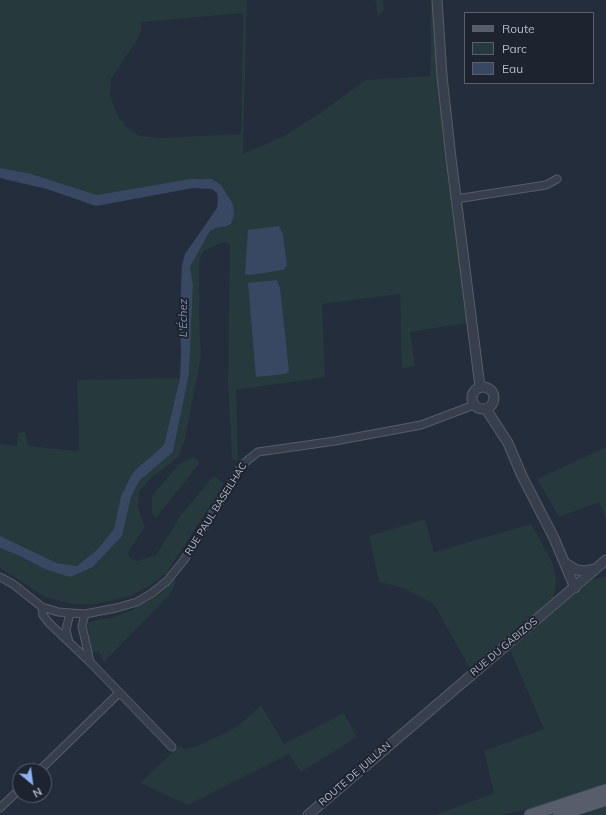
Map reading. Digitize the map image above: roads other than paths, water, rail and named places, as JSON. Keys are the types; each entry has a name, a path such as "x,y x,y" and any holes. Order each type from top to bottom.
{"main road":[{"path":"530,815 604,796"},
{"path":"559,815 604,796"}],"street":[{"path":"437,0 442,76 480,387"},
{"path":"456,199 546,185 557,179"},
{"path":"486,409 493,403 494,394 488,388 480,387 473,393 472,402 474,405 482,409 486,409 508,443 522,476 565,563 575,588"},
{"name":"RUE PAUL BASEILHAC","path":"42,607 70,613 84,614 116,608 137,602 152,593 167,581 184,560 243,464 258,452 335,441 421,425 474,405"},
{"name":"RUE DU GABIZOS","path":"402,734 606,560"},
{"path":"565,563 577,570 585,572 596,569"},
{"path":"0,577 14,584 42,607 43,615 172,747"},
{"path":"69,643 66,630 70,613"},
{"path":"84,614 82,626 90,662"},
{"path":"47,763 119,694"},
{"name":"ROUTE DE JUILLAN","path":"308,815 402,734"},
{"path":"0,808 12,797"}],"water":[{"name":"L'Échez","path":"0,168 28,173 97,195 190,179 212,179 221,185 233,204 234,214 231,224 210,231 190,267 193,285 189,374 173,452 139,481 131,497 122,536 93,567 70,577 45,569 20,556 0,548 0,536 57,563 77,566 97,550 114,529 121,496 133,472 164,445 180,378 180,310 182,265 185,254 217,208 217,193 212,189 193,188 96,206 47,189 0,178"},
{"path":"279,226 283,235 287,266 283,270 251,275 245,274 248,230"},
{"path":"277,280 280,288 289,371 285,374 256,377 248,283"}]}
